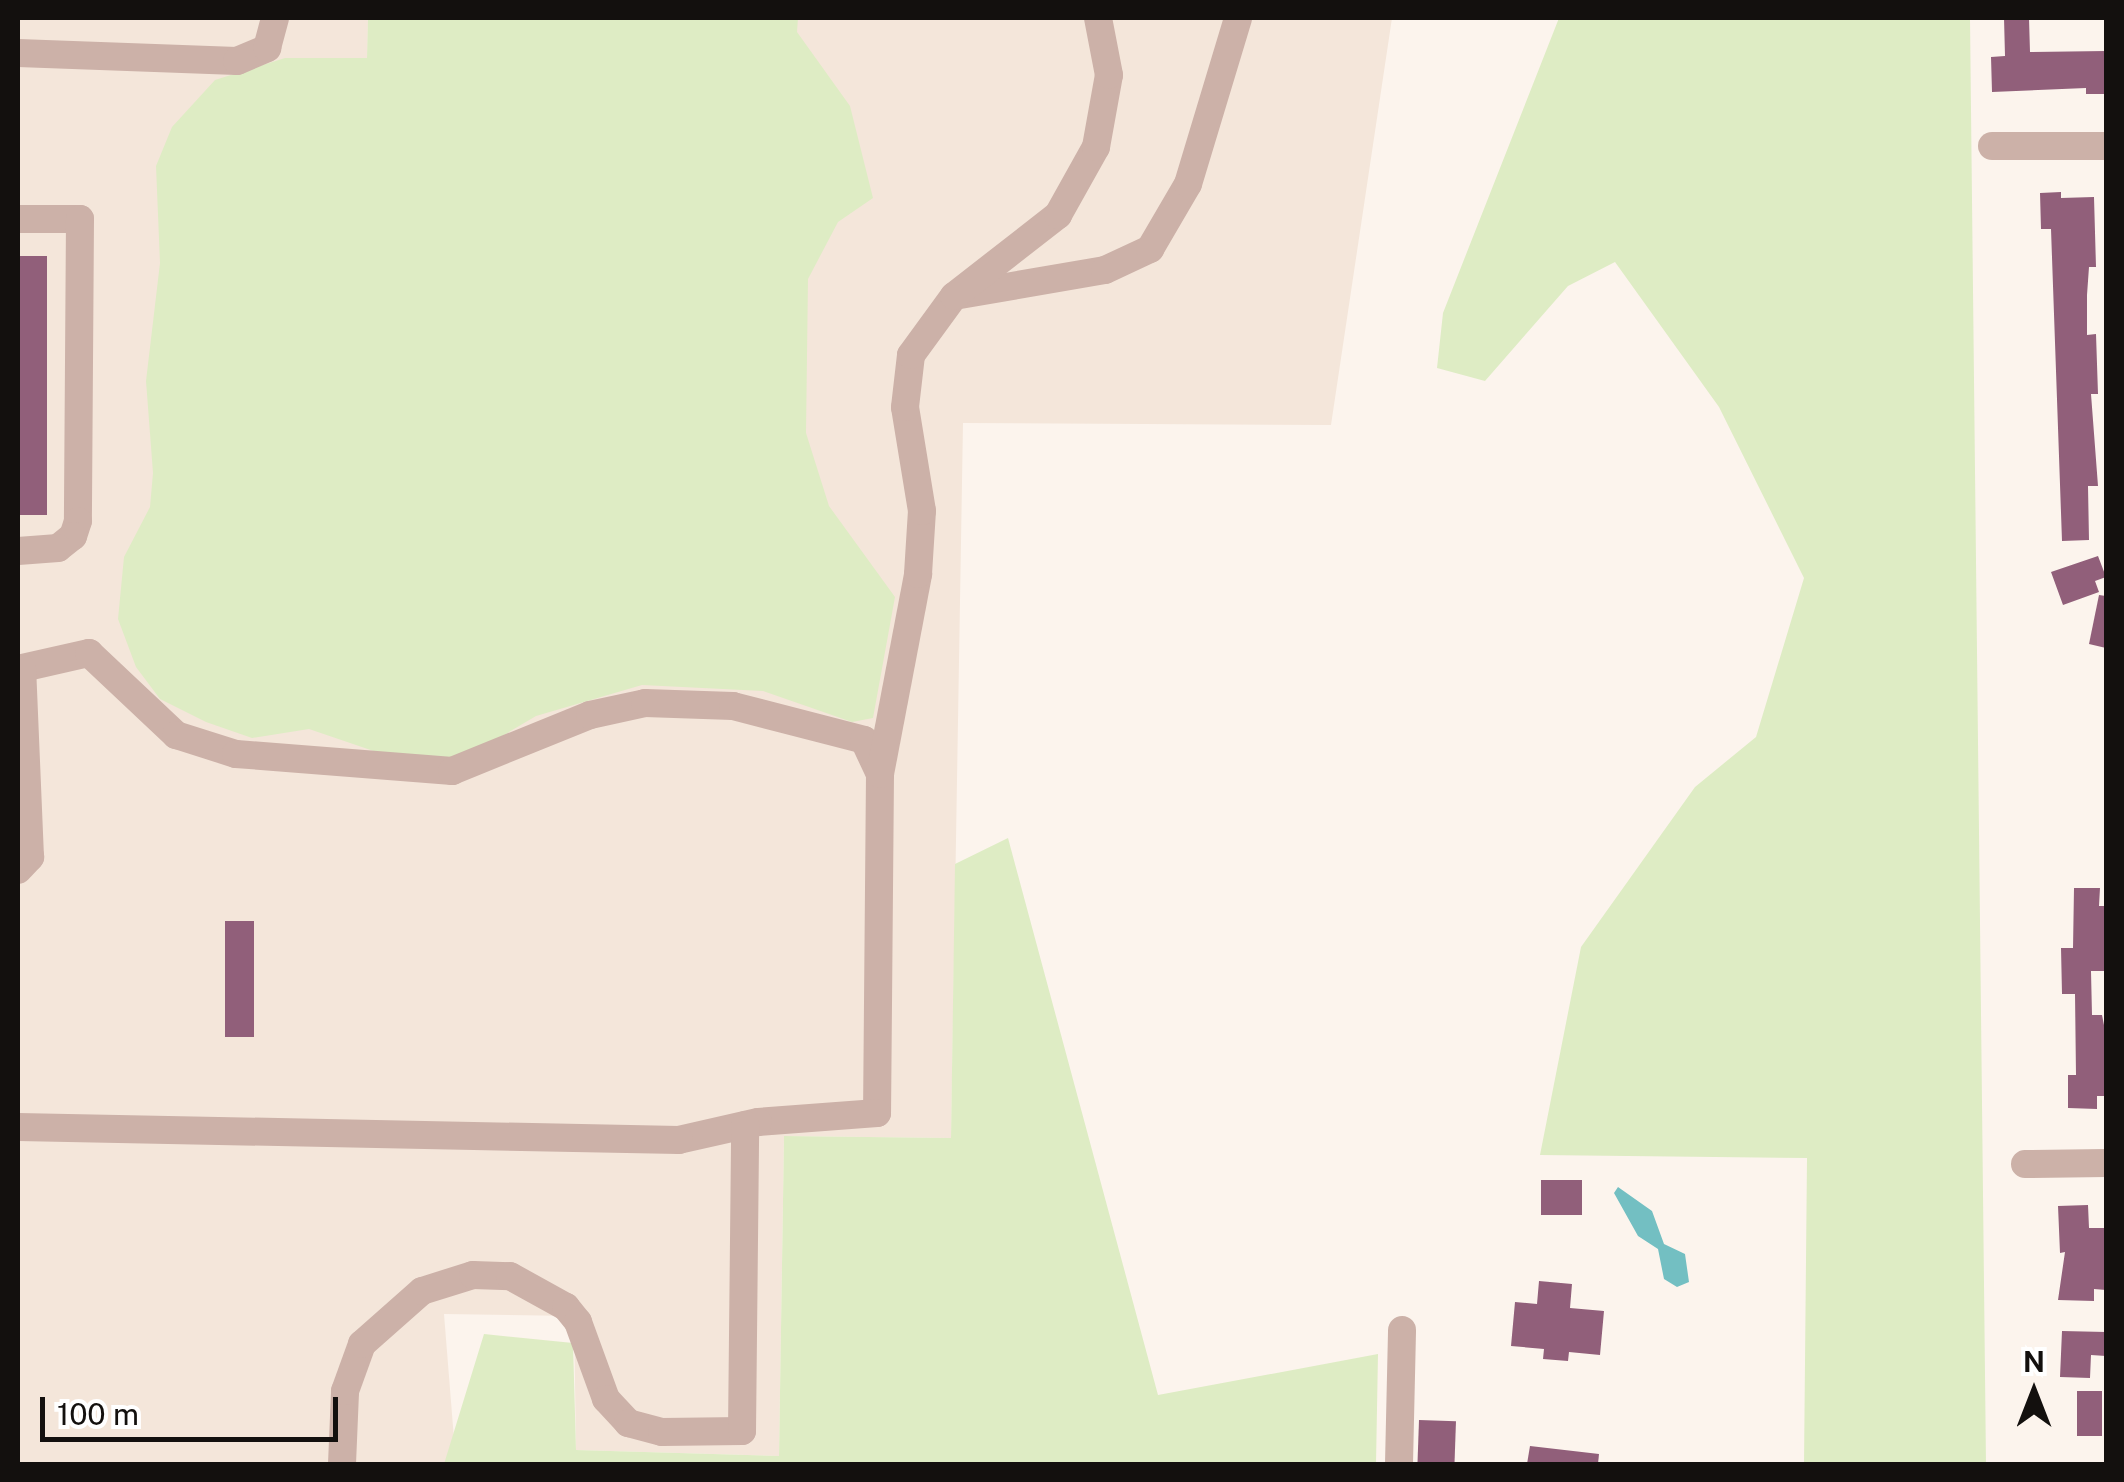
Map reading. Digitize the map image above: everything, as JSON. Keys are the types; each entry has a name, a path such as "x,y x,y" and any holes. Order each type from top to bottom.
{"street":[{"path":"18,53 236,61 267,48 275,18"},
{"path":"18,1128 679,1140 744,1125 877,1113 880,774 918,574 922,511 905,407 911,356 954,296 1058,215 1096,148 1109,75 1098,18"},
{"path":"954,296 1105,270 1150,249 1188,184 1238,18"},
{"path":"1992,146 2106,146"},
{"path":"18,220 80,220 78,521 73,536 58,548 18,551"},
{"path":"18,870 30,857 20,669 89,653 176,735 236,754 452,771 590,715 645,703 680,704 732,706 864,740 880,774"},
{"path":"342,1464 345,1391 362,1344 422,1291 473,1275 510,1276 566,1307 578,1322 606,1400 628,1422 662,1432 742,1432 744,1125"},
{"path":"2025,1164 2106,1163"},
{"path":"1399,1464 1402,1330"}],"shaded area":[{"path":"18,18 368,18 359,588 711,18 1392,18 1331,425 963,423 951,1138 784,1136 779,1456 576,1450 574,1316 444,1314 456,1464 18,1464"}],"green space":[{"path":"368,18 798,18 797,32 850,106 873,198 838,222 808,279 806,433 829,506 895,597 873,718 852,722 763,691 642,685 536,716 477,751 435,761 397,759 309,729 252,738 206,722 160,699 136,667 118,619 124,557 150,507 153,473 146,381 160,263 156,166 172,127 215,80 285,58 367,58"},
{"path":"1559,18 1970,18 1986,1464 1804,1464 1807,1158 1540,1155 1581,947 1695,787 1756,737 1804,578 1719,407 1615,262 1568,286 1485,381 1437,368 1443,313"},
{"path":"1008,838 1158,1395 1378,1354 1376,1464 444,1464 484,1334 573,1343 576,1450 779,1456 784,1136 951,1138 955,864"}],"water":[{"path":"1618,1187 1652,1211 1664,1244 1685,1254 1689,1282 1677,1287 1664,1279 1658,1249 1638,1236 1614,1193"}],"building":[{"path":"2004,18 2029,18 2030,52 2106,51 2106,94 2086,94 2086,88 1992,92 1991,57 2005,56"},
{"path":"2061,192 2061,198 2094,197 2096,267 2089,267 2087,335 2096,334 2098,394 2091,394 2098,486 2088,486 2089,540 2062,541 2051,229 2041,229 2040,193"},
{"path":"18,256 47,256 47,515 18,515"},
{"path":"2098,556 2106,577 2095,581 2099,592 2063,605 2051,572"},
{"path":"2099,595 2106,596 2106,648 2089,644"},
{"path":"2074,888 2100,888 2099,906 2106,906 2106,971 2091,971 2092,1015 2102,1015 2106,1035 2106,1096 2097,1096 2097,1109 2068,1108 2068,1075 2076,1075 2075,994 2062,994 2061,948 2073,948"},
{"path":"225,921 254,921 254,1037 225,1037"},
{"path":"1541,1180 1582,1180 1582,1215 1541,1215"},
{"path":"2088,1205 2089,1228 2106,1228 2106,1290 2094,1289 2094,1301 2058,1300 2065,1252 2060,1253 2058,1206"},
{"path":"1539,1281 1572,1284 1570,1308 1604,1311 1600,1355 1569,1352 1568,1361 1543,1359 1544,1349 1511,1346 1515,1302 1537,1304"},
{"path":"2062,1331 2106,1332 2106,1356 2091,1355 2090,1378 2060,1377"},
{"path":"2077,1391 2102,1391 2102,1436 2077,1436"},
{"path":"1419,1420 1456,1421 1454,1464 1417,1464"},
{"path":"1530,1446 1599,1454 1598,1464 1527,1464"}]}
